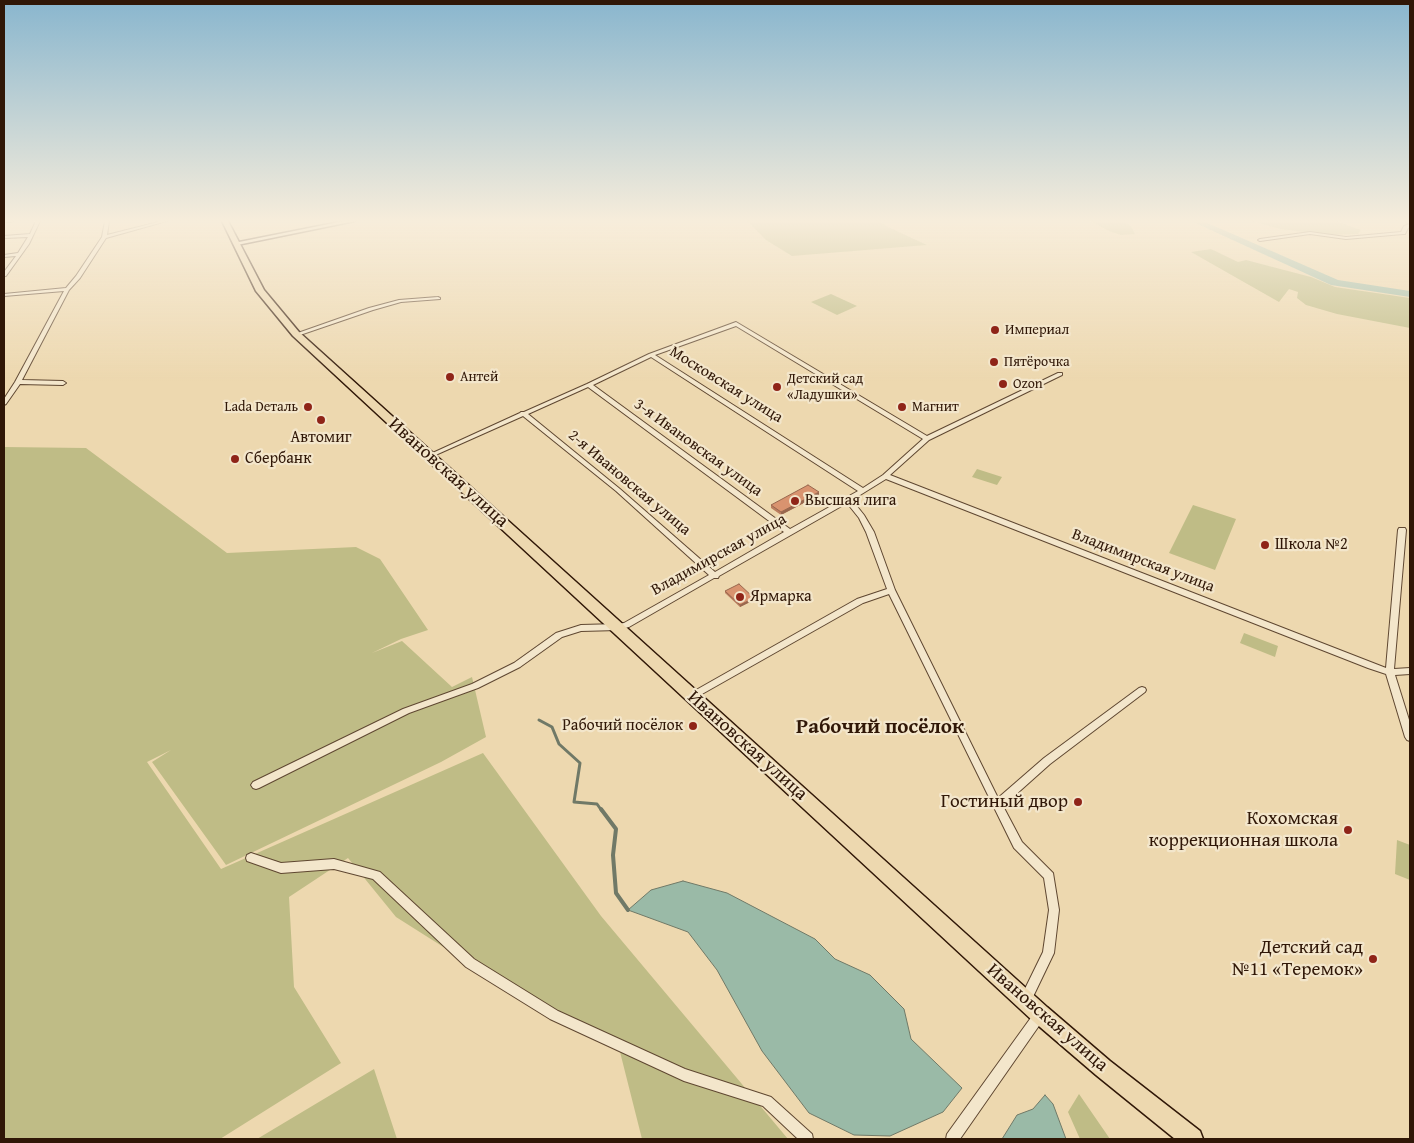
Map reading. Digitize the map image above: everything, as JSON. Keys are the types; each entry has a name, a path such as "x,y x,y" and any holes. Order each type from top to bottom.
{"main road":[{"name":"Ивановская улица","path":"254,274 266,300 296,334 1040,1014 1103,1068 1192,1139"},
{"name":"Ивановская улица","path":"254,274 260,287 303,339"}],"street":[{"path":"4,403 18,382 67,289 80,274"},
{"path":"4,295 67,289"},
{"path":"303,339 371,308 400,301 438,298"},
{"path":"651,355 736,324 927,439"},
{"name":"Московская улица","path":"429,456 589,385 651,355 863,491"},
{"name":"Владимирская улица","path":"618,627 626,625 715,576 863,491 885,476 927,439 1060,374"},
{"path":"18,382 63,383"},
{"name":"3-я Ивановская улица","path":"589,385 790,533"},
{"name":"2-я Ивановская улица","path":"523,414 618,490 715,576"},
{"name":"Владимирская улица","path":"885,476 1390,672"},
{"path":"848,500 862,517 870,532 891,590 996,805 1018,845 1049,876 1054,910 1048,953 1025,1000"},
{"path":"1402,530 1390,672 1410,737"},
{"path":"692,696 860,601 891,590"},
{"path":"256,785 406,711 475,686 517,665 559,635 581,628 618,627"},
{"path":"1390,672 1410,671"},
{"path":"996,805 1047,761 1142,690"},
{"path":"251,858 281,868 334,864 376,875 470,964 554,1015 640,1055 684,1075 767,1101 807,1139"},
{"path":"952,1139 1040,1014"}],"shaded area":[{"path":"1230,274 1301,274 1335,287 1410,298 1410,328 1337,314 1306,305 1297,298 1298,292 1289,289 1279,302"},
{"path":"831,294 857,306 837,315 811,302"},
{"path":"4,447 86,448 227,553 356,547 380,559 428,630 401,639 372,653 402,641 452,687 472,677 486,737 441,762 226,865 152,762 171,750 147,762 221,869 483,753 601,916 788,1139 642,1139 618,1044 505,986 396,917 348,858 289,897 294,987 341,1063 220,1139 4,1139"},
{"path":"977,469 1002,477 997,485 972,477"},
{"path":"1193,505 1236,519 1215,570 1169,553"},
{"path":"1244,633 1278,646 1275,657 1240,643"},
{"path":"1397,840 1410,845 1410,880 1395,874"},
{"path":"683,881 727,893 815,939 835,959 870,975 904,1009 911,1039 962,1088 943,1112 890,1136 854,1135 809,1113 762,1051 717,970 688,932 628,910 651,890"},
{"path":"374,1069 397,1139 257,1139"},
{"path":"1079,1094 1110,1139 1080,1139 1068,1112"},
{"path":"1045,1095 1053,1104 1066,1139 1002,1139 1017,1115 1033,1109"}],"building":[{"name":"Высшая лига","path":"808,485 819,492 781,512 771,505"},
{"name":"Ярмарка","path":"739,584 754,598 740,605 725,591"}],"waterway":[{"path":"1316,274 1335,283 1410,294"},
{"path":"539,720 552,727 559,744 580,763 574,802 597,804 602,811"},
{"path":"601,809 616,829 613,855 616,893 628,910"}],"place":[{"name":"Империал","path":"995,330"},
{"name":"Пятёрочка","path":"994,362"},
{"name":"Антей","path":"450,377"},
{"name":"Ozon","path":"1003,384"},
{"name":"Детский сад «Ладушки»","path":"777,387"},
{"name":"Lada Dеталь","path":"308,407"},
{"name":"Магнит","path":"902,407"},
{"name":"Автомиг","path":"321,420"},
{"name":"Сбербанк","path":"235,459"},
{"name":"Высшая лига","path":"795,501"},
{"name":"Школа №2","path":"1265,545"},
{"name":"Ярмарка","path":"740,597"},
{"name":"Рабочий посёлок","path":"693,726"},
{"name":"Гостиный двор","path":"1078,802"},
{"name":"Кохомская коррекционная школа","path":"1348,830"},
{"name":"Детский сад №11 «Теремок»","path":"1373,959"}],"district":[{"name":"Рабочий посёлок","path":"880,728"}]}
